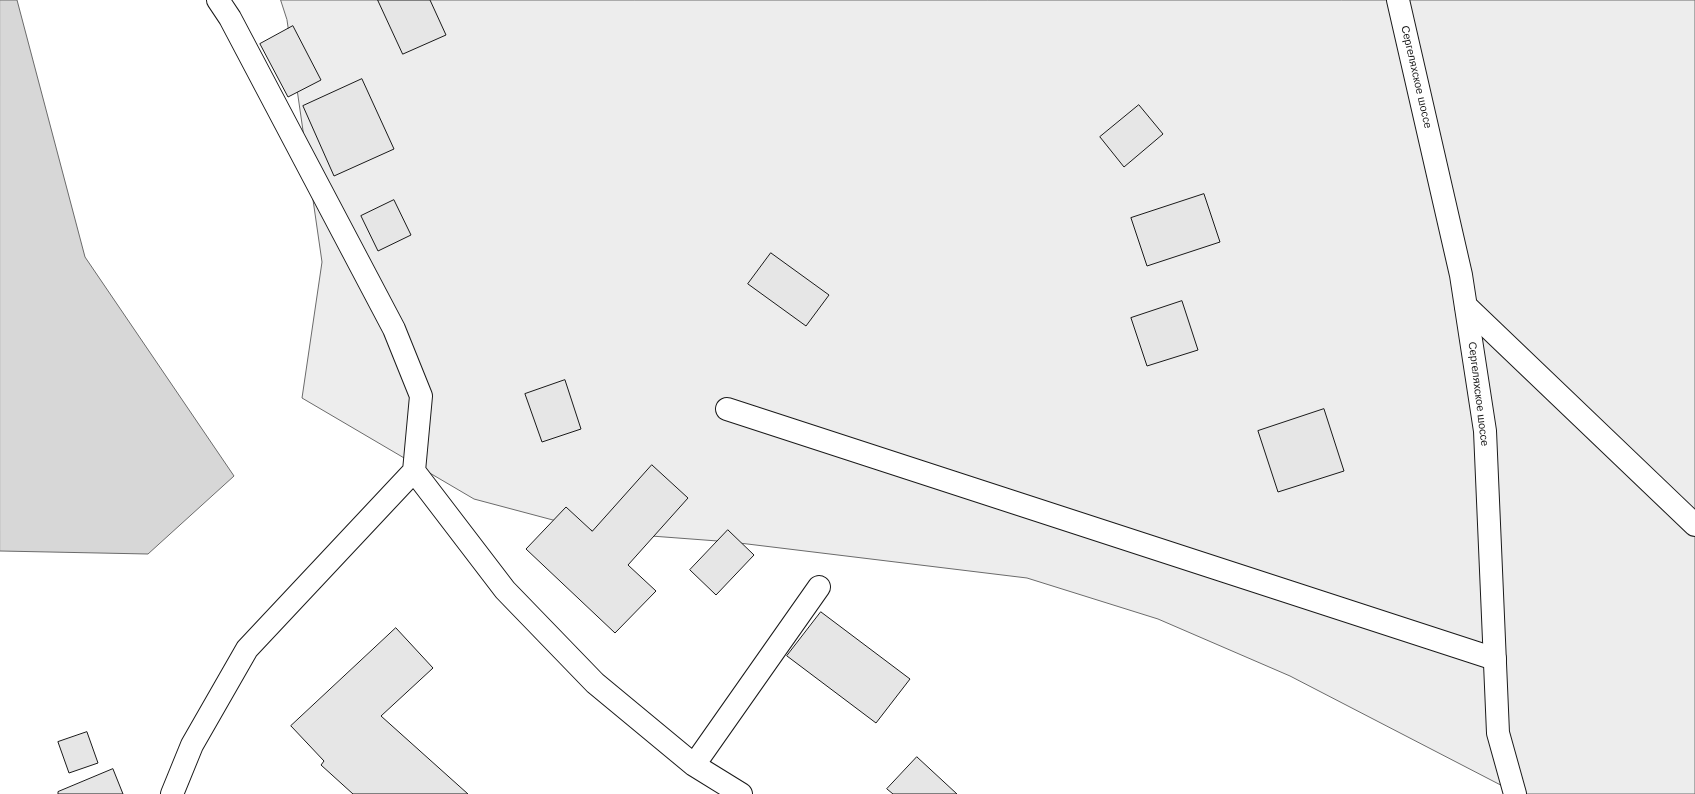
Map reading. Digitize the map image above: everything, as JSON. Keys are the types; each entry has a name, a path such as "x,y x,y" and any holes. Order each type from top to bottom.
{"street":[{"path":"172,794 192,745 247,649 414,471 422,396 394,329 230,18 218,0"},
{"name":"Сергеляхское шоссе","path":"1398,0 1461,275 1485,431 1498,733 1515,794"},
{"path":"1466,306 1695,525"},
{"path":"727,409 1495,659"},
{"path":"414,471 505,590 595,683 694,765 742,794"},
{"path":"694,765 819,587"}],"shaded area":[{"path":"0,0 17,0 85,257 234,476 148,554 0,551"},
{"path":"281,0 1695,0 1695,794 1518,794 1290,676 1158,619 1027,578 731,542 598,532 474,499 302,398 322,262 287,20"}],"building":[{"path":"378,0 430,0 446,35 403,54"},
{"path":"293,26 321,80 288,97 260,44"},
{"path":"362,79 394,149 334,176 303,106"},
{"path":"1139,105 1163,134 1124,167 1100,137"},
{"path":"1204,194 1220,242 1147,266 1131,218"},
{"path":"394,200 411,235 378,251 361,216"},
{"path":"771,253 829,295 806,326 748,284"},
{"path":"1182,301 1198,350 1147,366 1131,318"},
{"path":"565,380 581,429 542,442 525,394"},
{"path":"1324,409 1344,471 1278,492 1258,431"},
{"path":"652,465 688,498 628,565 656,591 615,633 526,549 566,507 592,531"},
{"path":"728,530 754,555 716,595 690,570"},
{"path":"821,612 910,679 876,723 787,656"},
{"path":"396,628 433,668 381,716 468,794 353,794 321,765 324,761 291,726"},
{"path":"87,732 98,763 69,773 58,742"},
{"path":"917,757 957,794 893,794 887,789"},
{"path":"113,769 123,794 58,794 58,792"}]}
